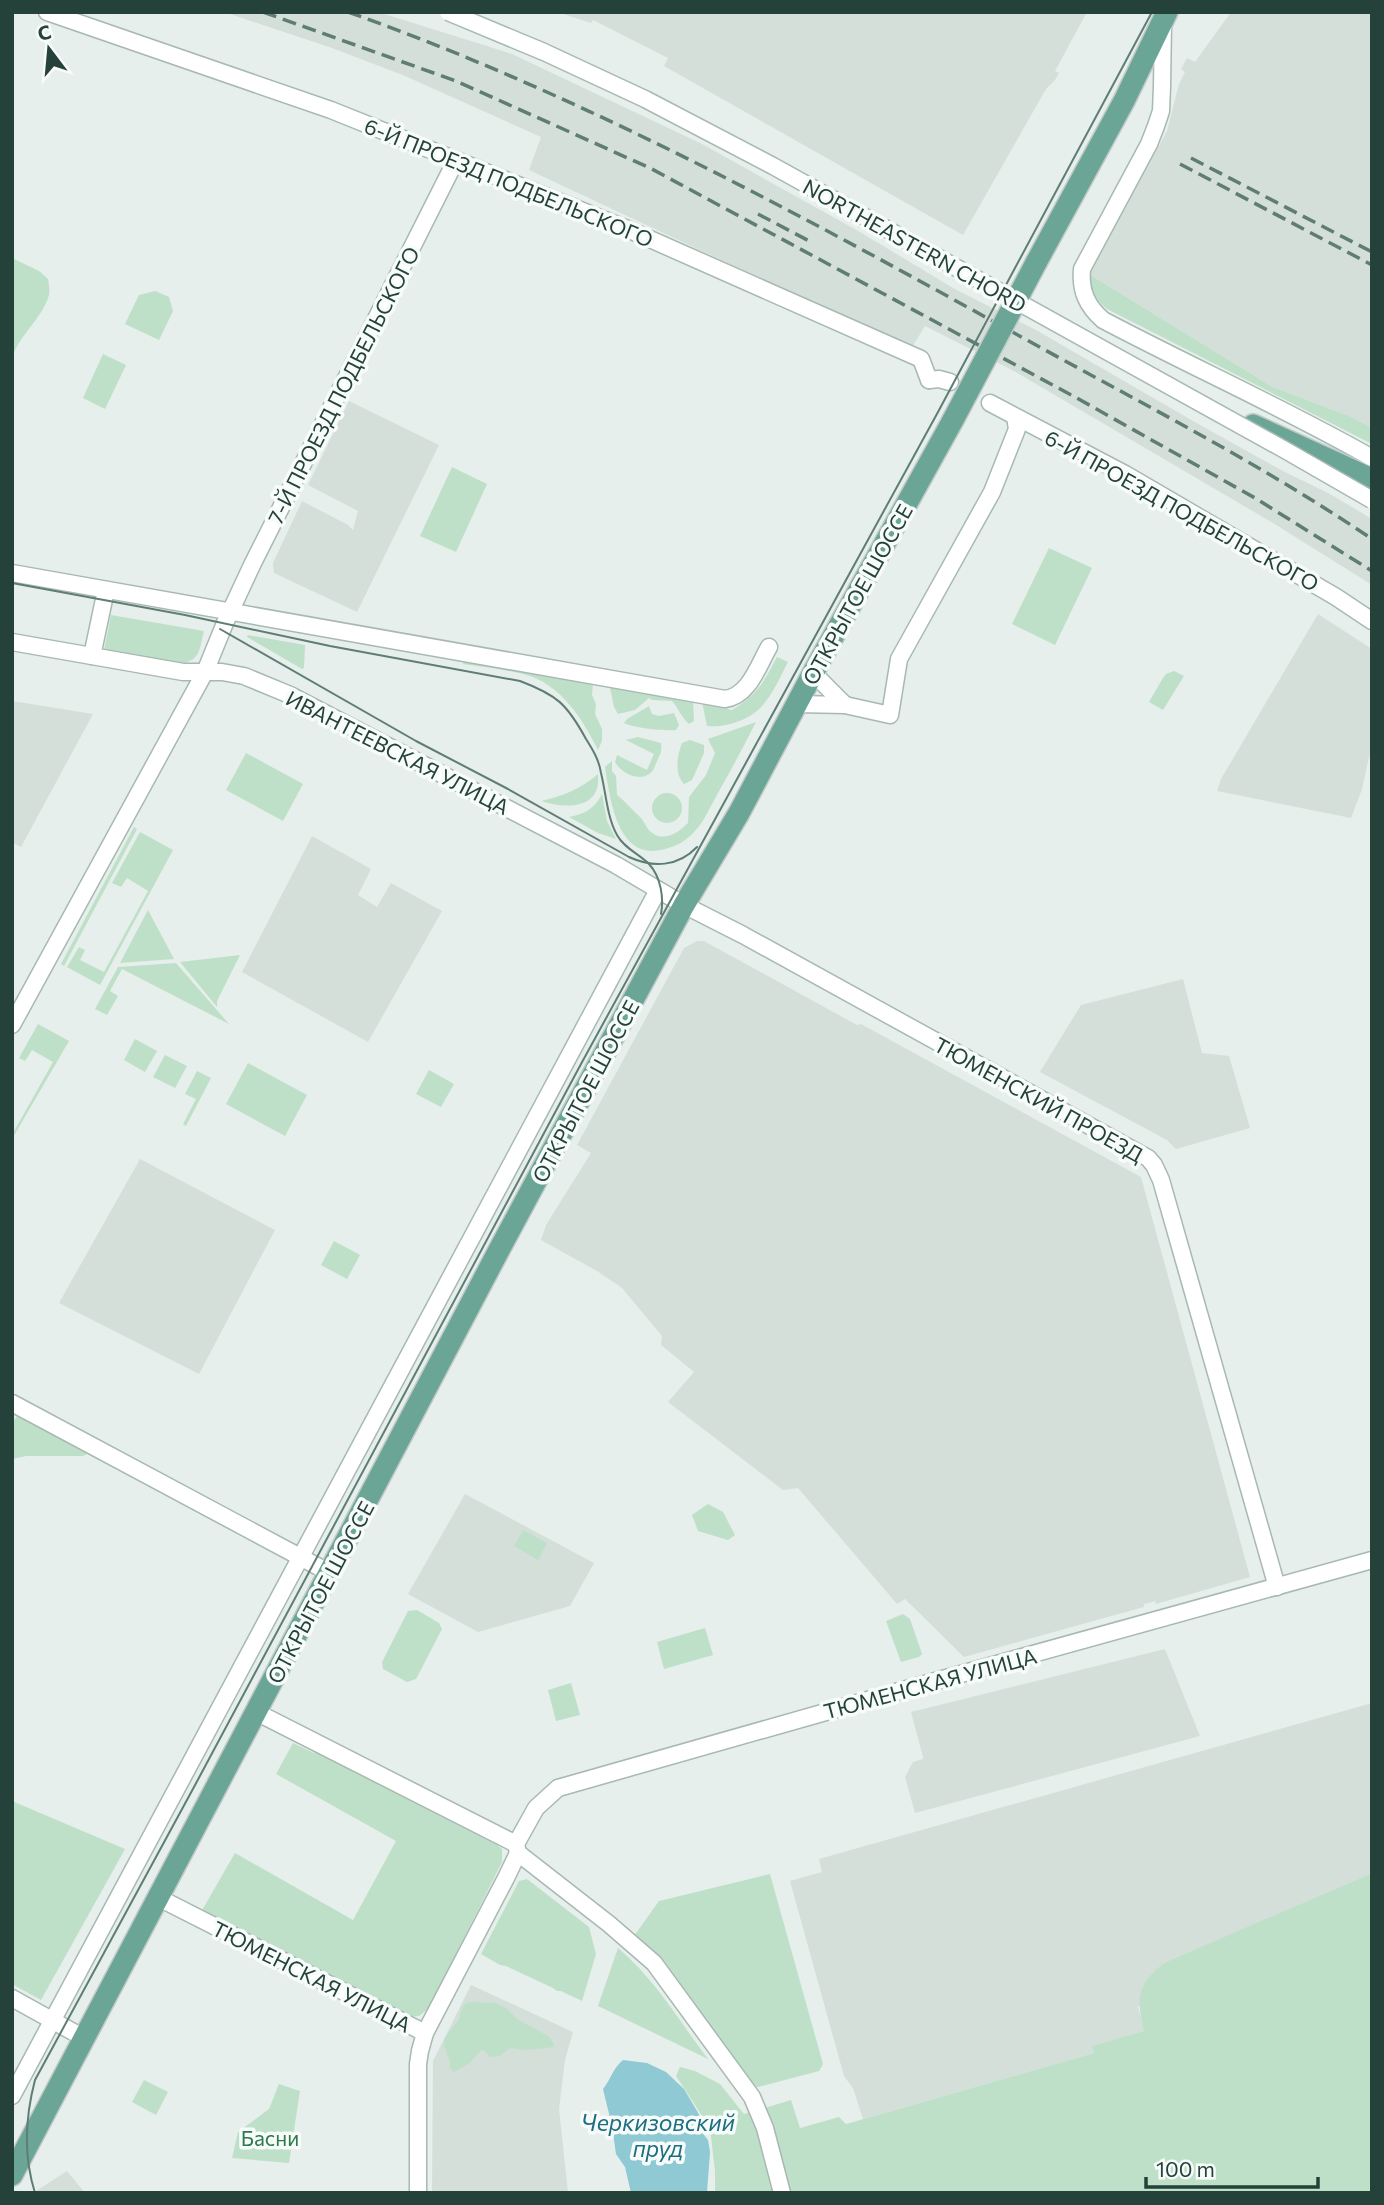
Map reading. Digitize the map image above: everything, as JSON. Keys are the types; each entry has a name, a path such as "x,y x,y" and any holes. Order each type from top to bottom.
{"main road":[{"name":"NORTHEASTERN CHORD","path":"450,12 545,49 644,96 882,223 1200,400 1372,479"},
{"name":"ОТКРЫТОЕ ШОССЕ","path":"12,2175 499,1250 684,905 739,813 953,419 1118,112 1165,16"}],"street":[{"name":"6-Й ПРОЕЗД ПОДБЕЛЬСКОГО","path":"47,12 331,110 625,228 920,359 925,384 939,379 950,382"},
{"name":"NORTHEASTERN CHORD","path":"450,12 645,99 773,166 1372,500"},
{"path":"1165,16 1161,111 1149,144 1082,269 1083,292 1087,303 1103,320 1372,458"},
{"name":"7-Й ПРОЕЗД ПОДБЕЛЬСКОГО","path":"205,672 230,611 456,160"},
{"name":"6-Й ПРОЕЗД ПОДБЕЛЬСКОГО","path":"990,403 1125,474 1336,597 1372,621"},
{"path":"797,704 845,705 890,715 900,659 992,492 1017,429 1015,417"},
{"path":"12,573 725,699 743,692 769,647"},
{"path":"92,656 106,590"},
{"name":"ИВАНТЕЕВСКАЯ УЛИЦА","path":"12,642 183,672 222,672 244,676 290,695 616,865 684,905"},
{"path":"12,1026 205,672"},
{"path":"813,673 845,705"},
{"path":"12,2096 658,890"},
{"name":"ТЮМЕНСКИЙ ПРОЕЗД","path":"684,905 1148,1158 1154,1164 1183,1256 1277,1587"},
{"path":"12,1403 330,1573"},
{"name":"ТЮМЕНСКАЯ УЛИЦА","path":"159,1899 425,2033 536,1808 558,1788 1372,1560"},
{"path":"256,1712 517,1849 654,1963 752,2097 765,2128 782,2193"},
{"path":"12,1998 84,2038"},
{"path":"418,2193 418,2064 425,2033"}],"shaded area":[{"path":"224,12 378,12 512,54 702,144 860,232 953,288 1036,330 1193,421 1372,519 1372,585 1273,523 1012,370 925,326 911,349 529,170 541,137 405,76"},
{"path":"557,12 1087,12 1055,71 1059,73 1046,89 963,235 664,66 668,58 593,20 591,23"},
{"path":"1231,12 1372,12 1372,428 1352,417 1273,387 1089,274 1167,131 1179,84 1185,72 1181,69 1187,58 1195,62"},
{"path":"349,401 439,445 357,612 274,573 273,563 302,501 353,530 358,511 308,485"},
{"path":"1318,614 1372,649 1372,753 1351,818 1217,791 1221,779"},
{"path":"12,701 93,714 21,847 12,842"},
{"path":"312,836 371,869 358,895 377,907 391,883 442,911 368,1042 242,972"},
{"path":"697,941 704,941 857,1025 861,1024 1141,1177 1250,1577 1156,1604 1155,1601 1144,1604 1144,1607 964,1657 905,1599 897,1604 798,1488 783,1490 668,1402 694,1372 661,1345 662,1336 622,1288 541,1240 546,1225 591,1153 577,1145 684,948"},
{"path":"1183,979 1202,1053 1229,1056 1250,1128 1176,1149 1167,1140 1040,1072 1081,1005"},
{"path":"140,1159 275,1230 199,1374 59,1303"},
{"path":"465,1494 594,1563 570,1606 478,1632 408,1594"},
{"path":"1165,1649 1200,1736 915,1813 905,1777 913,1762 923,1757 911,1712"},
{"path":"1372,1703 1372,1873 1303,1903 1138,2007 1145,2031 1093,2046 1094,2053 863,2119 853,2088 844,2076 790,1881 822,1872 819,1859"},
{"path":"471,1985 573,2032 565,2060 559,2109 568,2193 432,2193 433,2061"},
{"path":"67,2171 85,2193 37,2193 36,2191"}],"green space":[{"path":"12,258 39,271 48,279 49,295 12,358"},
{"path":"1089,274 1273,387 1352,417 1372,428 1372,444 1107,309 1094,293"},
{"path":"155,291 169,297 173,311 159,340 125,324 139,295"},
{"path":"103,354 126,365 105,409 83,398"},
{"path":"452,467 487,484 456,552 420,536"},
{"path":"1049,548 1092,568 1055,645 1012,624"},
{"path":"111,615 204,631 200,649 192,660 180,664 104,650"},
{"path":"248,635 305,645 304,668 247,637"},
{"path":"777,657 788,662 772,692 755,713 740,721 707,726 702,702 732,710 759,687"},
{"path":"464,660 593,683 595,714 602,729 602,741 598,750 577,714 548,685 523,674 463,664"},
{"path":"1174,671 1184,676 1163,710 1149,702 1166,674"},
{"path":"609,683 693,700 694,721 689,724 672,701 649,698 635,710 618,714"},
{"path":"649,706 652,714 659,716 674,713 679,725 676,730 649,729 624,723"},
{"path":"756,722 705,817 689,837 665,849 649,851 636,846 626,837 614,810 605,767 612,761 617,795 642,819 648,829 658,836 669,836 688,823 689,797 706,775 715,753 708,739"},
{"path":"638,737 661,743 661,753 652,771 640,777 625,772 615,762 617,755 647,770 654,754 626,740"},
{"path":"690,740 704,745 704,753 692,780 684,784 679,775 678,759 682,743"},
{"path":"246,753 303,784 283,821 226,790"},
{"path":"598,774 598,786 594,795 580,804 561,805 541,801 571,791"},
{"path":"667,793 678,797 682,808 678,819 667,823 656,819 652,808 656,797"},
{"path":"602,794 607,821 616,839 598,833 569,817 588,810"},
{"path":"134,827 137,829 64,966 61,964"},
{"path":"140,832 173,850 100,985 67,967 79,947 85,950 80,960 104,972 148,891 127,878 121,887 112,883"},
{"path":"148,910 174,959 120,963"},
{"path":"240,955 217,1001 217,1007 180,962"},
{"path":"176,963 229,1024 122,969 110,991 118,996 107,1015 95,1009 118,967"},
{"path":"38,1024 69,1041 12,1139 53,1062 32,1050 25,1061 19,1058"},
{"path":"135,1039 157,1051 145,1072 124,1060"},
{"path":"165,1055 187,1066 175,1088 153,1077"},
{"path":"248,1063 307,1095 285,1136 226,1104"},
{"path":"429,1070 454,1084 441,1107 416,1094"},
{"path":"197,1071 211,1078 186,1126 183,1124 196,1099 185,1094"},
{"path":"334,1241 360,1255 347,1279 321,1265"},
{"path":"18,1414 89,1453 83,1456 26,1456 12,1459 12,1424"},
{"path":"708,1504 723,1512 735,1535 728,1540 698,1531 692,1515"},
{"path":"523,1530 547,1543 538,1560 514,1546"},
{"path":"417,1610 439,1623 442,1629 416,1679 407,1682 383,1669 382,1662 408,1611"},
{"path":"903,1614 910,1619 922,1654 901,1662 886,1621"},
{"path":"705,1628 713,1655 664,1669 657,1642"},
{"path":"571,1683 580,1715 556,1721 548,1690"},
{"path":"293,1743 314,1753 326,1752 406,1794 409,1799 489,1838 502,1849 502,1862 429,2008 419,2016 405,2017 201,1912 235,1853 353,1920 396,1841 276,1774"},
{"path":"12,1801 125,1849 41,2000 12,1984"},
{"path":"1372,1873 1372,2193 715,2193 710,2128 676,2076 680,2067 695,2071 720,2084 744,2114 791,2100 800,2128 839,2117 846,2124 1094,2053 1092,2046 1144,2031 1140,2010 1141,1993 1148,1978 1164,1963"},
{"path":"770,1874 823,2064 819,2071 758,2087 751,2085 634,1936 659,1901"},
{"path":"527,1879 589,1927 596,1954 582,2001 481,1954 519,1881"},
{"path":"618,1948 655,1987 708,2059 598,2006"},
{"path":"466,2003 496,2003 517,2019 550,2037 555,2047 526,2050 510,2048 500,2056 489,2057 481,2050 470,2063 454,2072 450,2068 444,2039 459,2019 462,2008"},
{"path":"144,2080 168,2092 156,2115 132,2102"},
{"name":"Басни","path":"279,2084 300,2091 289,2163 232,2158 238,2132 269,2109"}],"water":[{"name":"Черкизовский пруд","path":"623,2060 647,2063 666,2072 684,2089 700,2116 704,2135 708,2140 710,2152 707,2193 631,2193 625,2167 616,2154 603,2089"}],"tram line":[{"path":"35,2193 27,2151 29,2108 35,2080 581,1064 938,412 1152,12"},
{"path":"12,583 520,681 543,691 567,709 593,751 617,835 649,864 659,881 662,895 661,914"},
{"path":"220,629 416,741 629,857 647,863 665,864 682,859 697,847"}],"railway":[{"path":"263,12 456,81 650,168 1075,397 1255,498 1372,571"},
{"path":"348,12 521,80 771,201 1196,432 1372,539"},
{"path":"1191,158 1372,252"},
{"path":"1180,164 1372,265"},
{"path":"758,214 811,242"}]}
